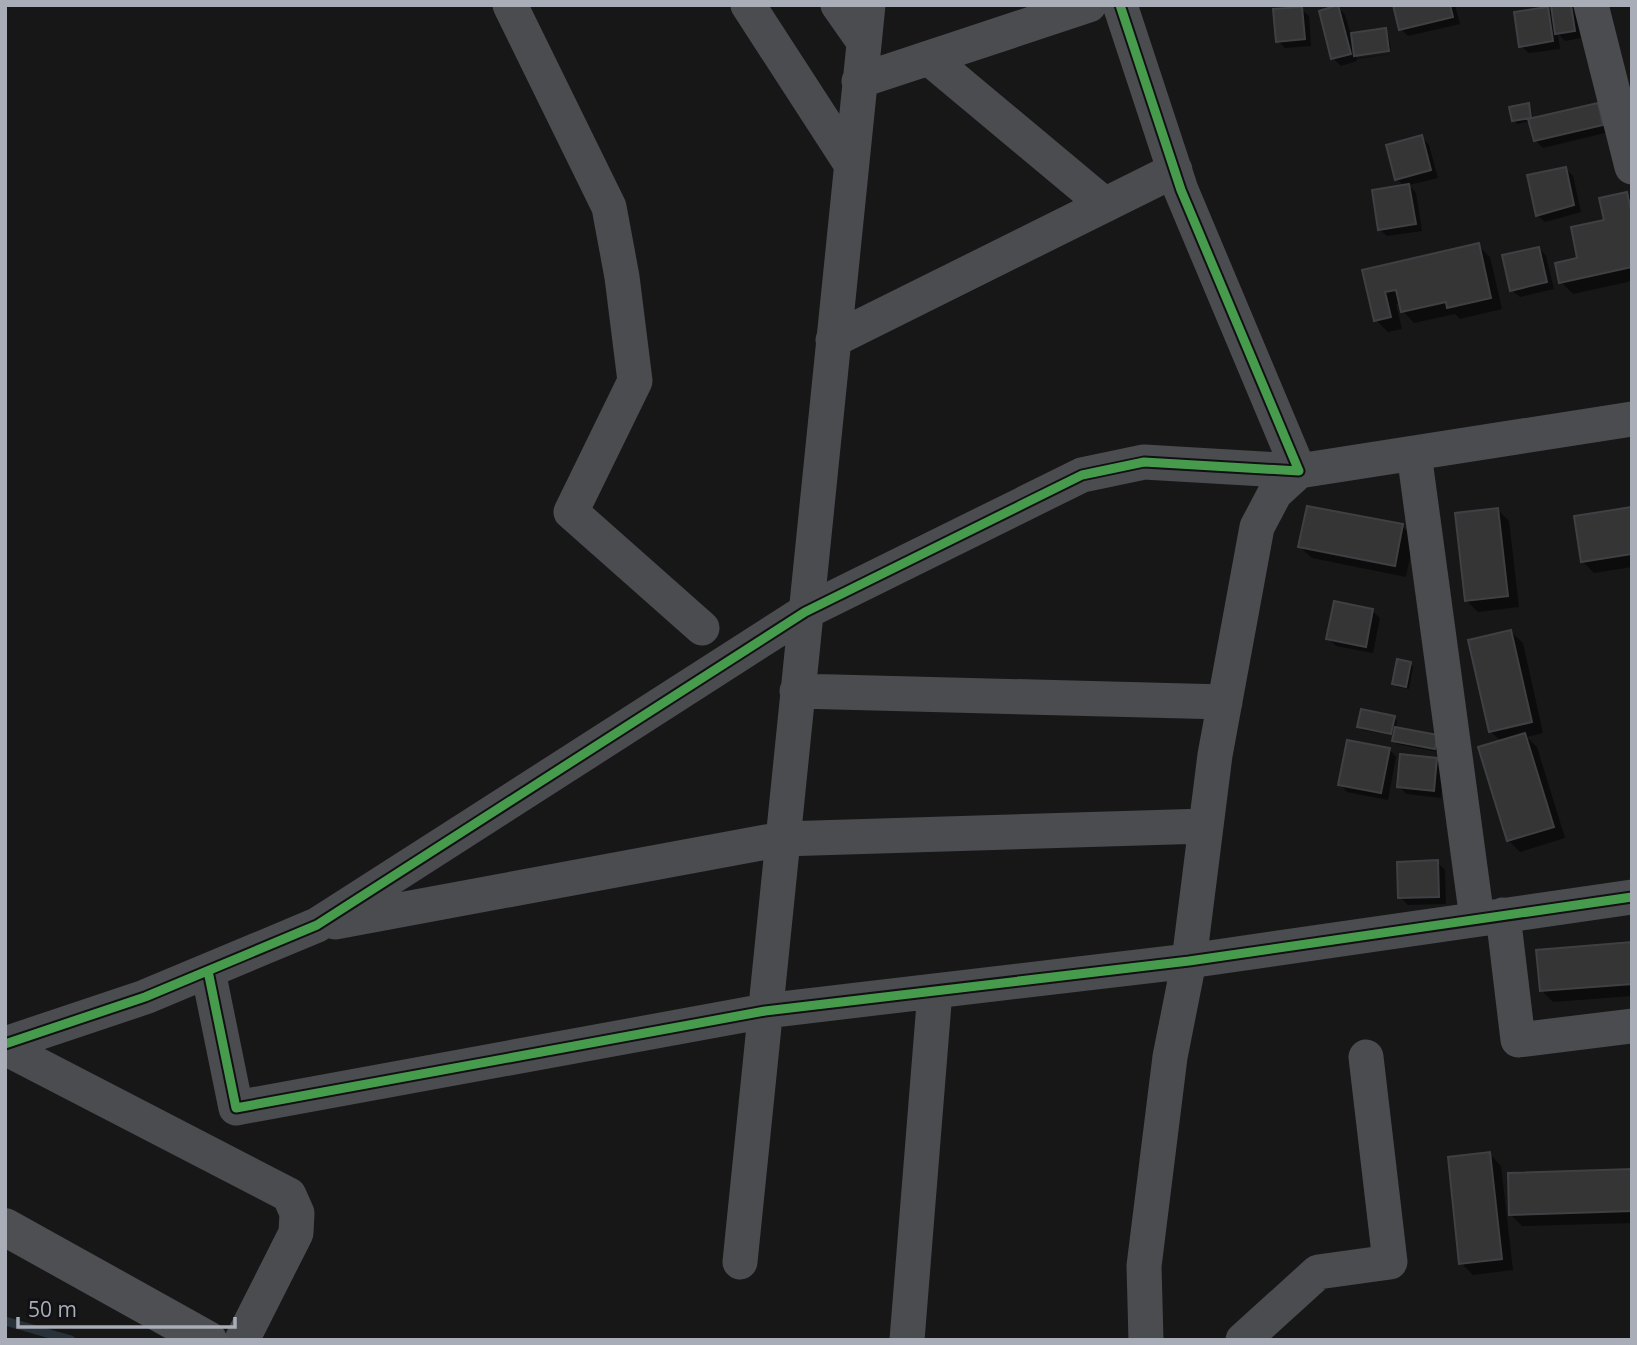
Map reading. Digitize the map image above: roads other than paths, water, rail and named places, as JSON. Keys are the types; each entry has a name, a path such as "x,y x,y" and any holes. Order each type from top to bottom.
{"main road":[{"path":"5,1227 208,1340"}],"street":[{"path":"510,5 609,208 622,277 635,381 571,512 702,628"},
{"path":"748,5 851,164"},
{"path":"838,5 864,42"},
{"path":"740,1262 868,5"},
{"path":"859,81 1089,5"},
{"path":"1120,5 1175,170 1299,471"},
{"path":"1591,5 1625,111 1632,167"},
{"path":"929,58 1105,205"},
{"path":"833,340 1175,170"},
{"path":"5,1046 145,998 317,925 805,612 1082,475 1144,462 1299,471 1632,419"},
{"path":"1414,453 1490,917 1518,1040 1632,1026"},
{"path":"1146,1340 1144,1266 1170,1057 1189,961 1225,702 1258,527 1275,493 1299,471"},
{"path":"797,691 1225,702"},
{"path":"317,925 782,839 1206,826"},
{"path":"208,971 236,1108 765,1011 1189,961 1632,897"},
{"path":"907,1340 934,991"},
{"path":"5,1046 289,1195 297,1213 296,1233 242,1340"},
{"path":"1243,1340 1318,1272 1390,1262 1366,1058"}],"waterway":[{"path":"5,1321 71,1340"}]}
